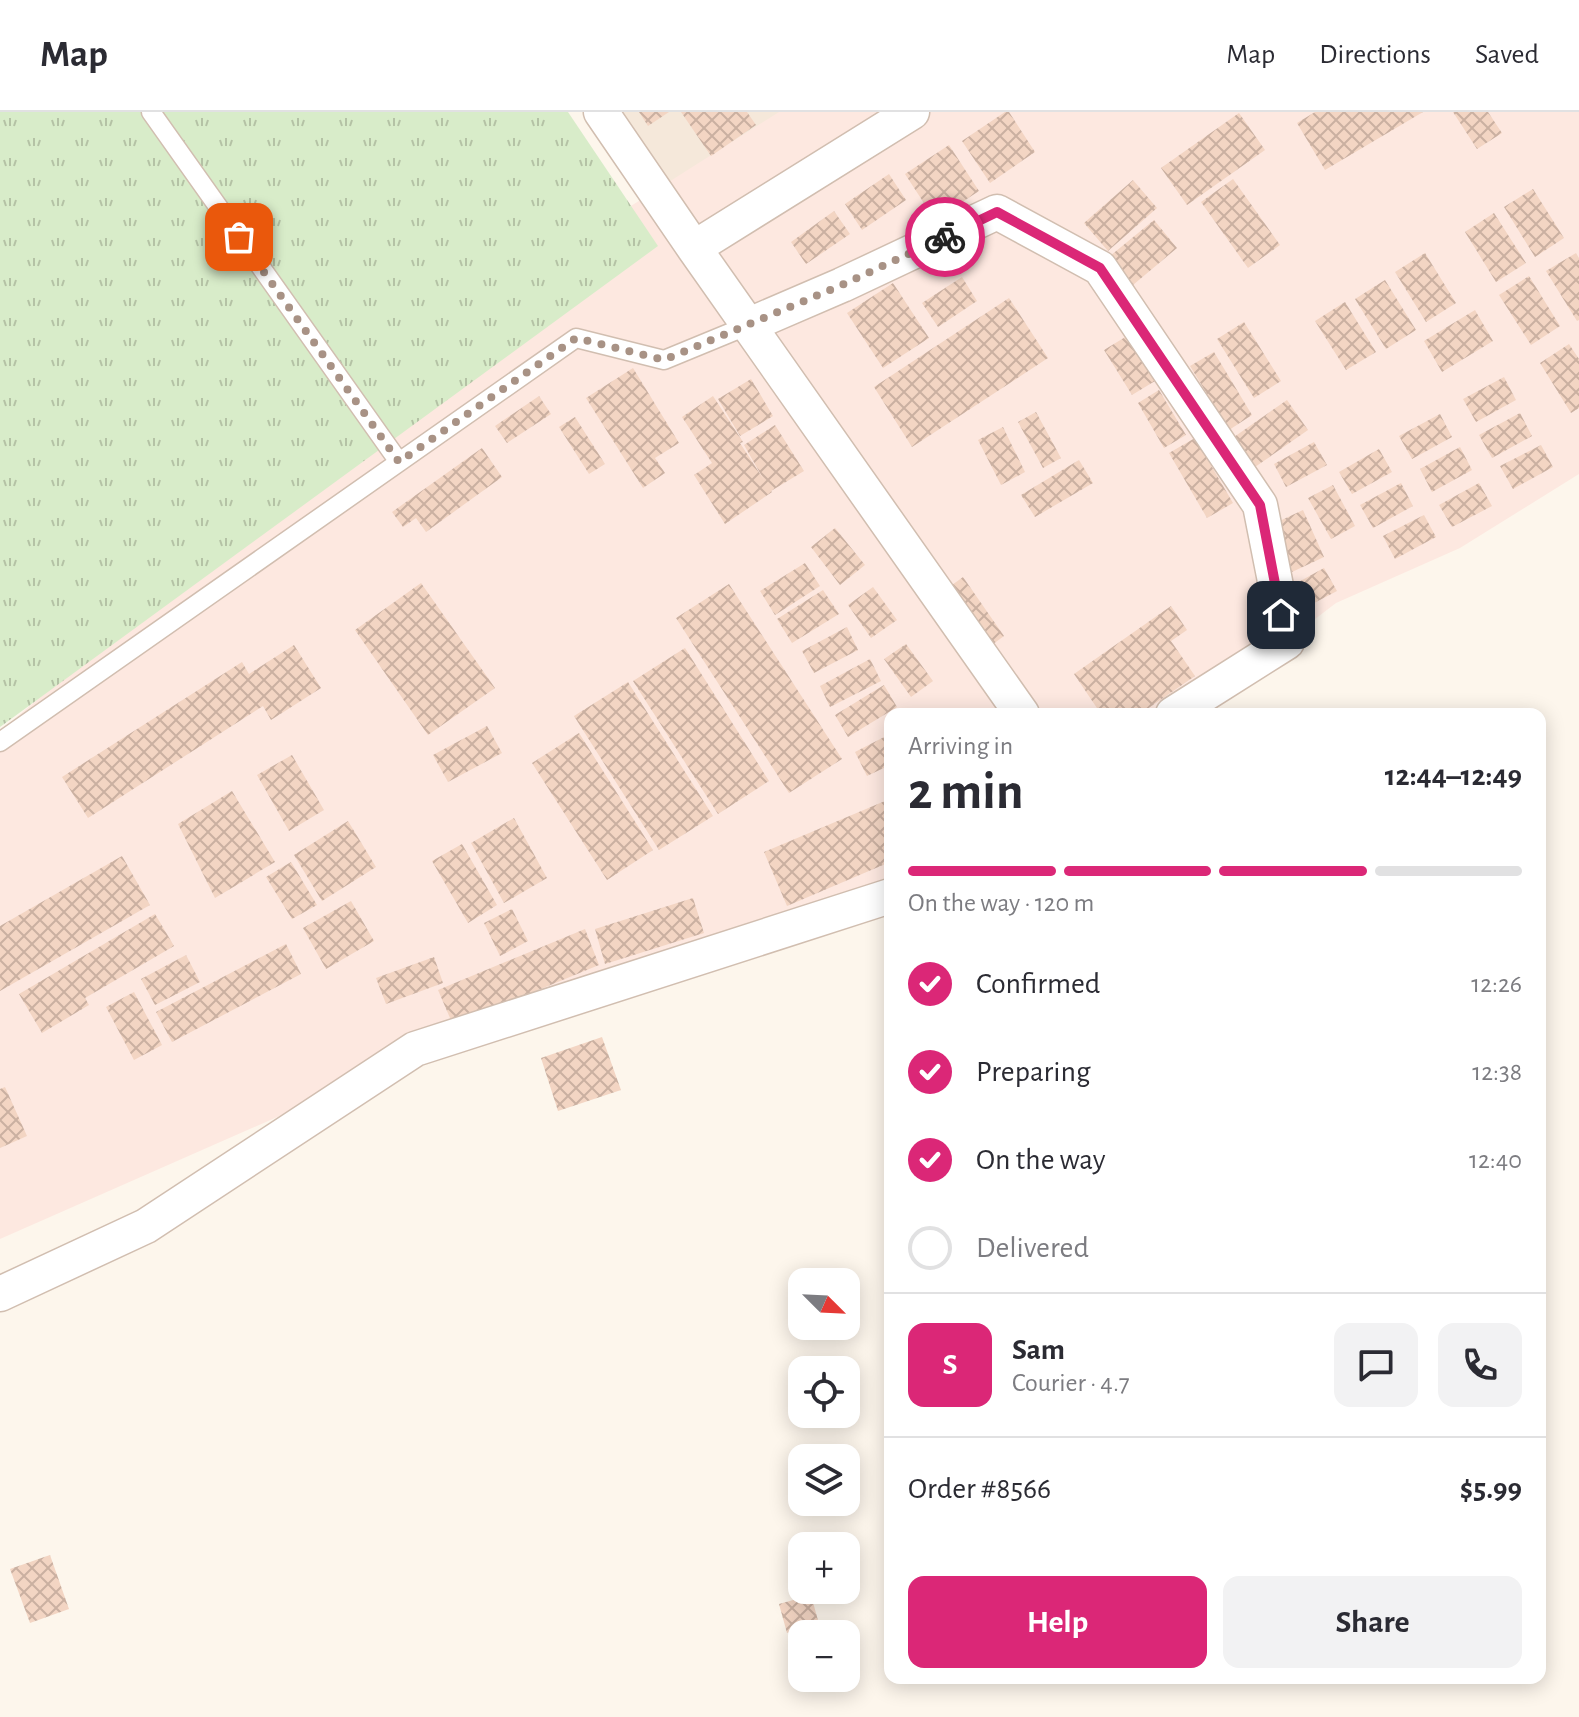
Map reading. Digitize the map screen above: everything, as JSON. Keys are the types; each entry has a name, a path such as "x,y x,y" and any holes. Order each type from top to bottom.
{"street":[{"path":"601,112 1018,708"},
{"path":"694,248 912,112"},
{"path":"749,325 997,212 1100,268 1260,505 1287,642 1182,708"},
{"path":"0,1294 146,1226 415,1049 884,898"}],"lane":[{"path":"151,112 399,462"},
{"path":"0,742 576,338 664,360 749,325"}],"shaded area":[{"path":"607,112 882,112 694,246"},
{"path":"779,112 1579,112 1579,474 1460,548 1336,603 1199,708 884,708 884,895 359,1081 0,1239 0,731 612,218"}],"green space":[{"path":"0,112 568,112 658,246 0,727"}],"building":[{"path":"639,112 669,112 648,126"},
{"path":"681,112 747,112 756,125 711,156"},
{"path":"1009,112 1035,152 990,183 962,141"},
{"path":"1315,112 1423,112 1325,170 1297,123"},
{"path":"1453,112 1488,112 1502,133 1477,149"},
{"path":"1239,113 1265,150 1187,205 1161,168"},
{"path":"949,145 979,191 935,220 905,174"},
{"path":"889,174 906,200 862,230 845,204"},
{"path":"1233,179 1280,245 1248,268 1201,202"},
{"path":"1133,180 1157,208 1108,251 1084,223"},
{"path":"1533,189 1564,238 1535,257 1504,207"},
{"path":"834,211 850,234 806,264 791,242"},
{"path":"1494,213 1526,263 1496,282 1465,232"},
{"path":"1154,220 1177,248 1133,285 1110,256"},
{"path":"1425,253 1456,303 1426,322 1395,272"},
{"path":"1576,253 1579,258 1577,321 1546,271"},
{"path":"1529,276 1560,326 1531,345 1499,295"},
{"path":"962,277 977,301 938,327 922,303"},
{"path":"1385,280 1416,330 1386,349 1355,299"},
{"path":"893,283 929,338 883,368 847,313"},
{"path":"1009,298 1048,358 912,447 874,387"},
{"path":"1345,302 1376,352 1346,370 1315,321"},
{"path":"1475,310 1493,341 1442,372 1424,341"},
{"path":"1244,322 1281,381 1254,398 1217,339"},
{"path":"1127,336 1155,381 1132,395 1104,350"},
{"path":"1569,344 1579,359 1579,408 1571,413 1540,363"},
{"path":"1214,352 1252,415 1229,430 1190,366"},
{"path":"633,368 679,443 655,458 665,473 643,488 586,398"},
{"path":"1504,377 1516,400 1476,422 1463,399"},
{"path":"751,379 773,416 740,436 718,399"},
{"path":"1159,390 1186,435 1164,448 1138,403"},
{"path":"539,396 551,414 507,443 495,426"},
{"path":"713,396 764,480 744,445 775,425 804,471 725,524 694,475 712,463 682,417"},
{"path":"1287,400 1308,430 1255,467 1234,437"},
{"path":"1036,412 1061,458 1043,468 1018,422"},
{"path":"1520,413 1532,436 1492,458 1479,435"},
{"path":"1440,414 1452,437 1412,459 1399,436"},
{"path":"575,417 605,464 589,474 559,427"},
{"path":"1003,427 1025,472 1001,485 978,440"},
{"path":"1195,438 1233,503 1207,518 1169,453"},
{"path":"1314,442 1327,465 1286,487 1274,464"},
{"path":"1541,445 1553,467 1513,489 1500,466"},
{"path":"1460,447 1472,470 1432,492 1420,469"},
{"path":"482,448 502,477 426,532 416,518 403,527 392,512"},
{"path":"1379,449 1392,472 1352,494 1339,472"},
{"path":"1079,460 1093,483 1035,517 1021,495"},
{"path":"1401,483 1413,506 1373,528 1360,505"},
{"path":"1479,483 1492,506 1452,527 1439,505"},
{"path":"1333,485 1355,526 1331,539 1308,498"},
{"path":"1303,510 1324,557 1292,572 1271,525"},
{"path":"1424,515 1436,537 1395,559 1383,536"},
{"path":"835,528 865,565 840,585 811,547"},
{"path":"805,563 820,586 775,615 760,591"},
{"path":"1324,568 1337,591 1297,612 1284,590"},
{"path":"963,577 1004,636 985,650 944,591"},
{"path":"421,583 495,688 428,735 355,630"},
{"path":"729,584 842,759 789,793 676,618"},
{"path":"873,587 897,620 871,638 848,605"},
{"path":"823,590 839,614 792,643 777,619"},
{"path":"1171,606 1187,630 1171,641 1195,676 1149,708 1097,708 1074,674"},
{"path":"847,627 858,650 814,673 802,651"},
{"path":"906,644 933,681 911,697 884,659"},
{"path":"294,645 321,688 271,720 263,706 88,818 62,777 242,662 249,674"},
{"path":"685,648 769,781 718,814 633,681"},
{"path":"870,659 881,681 830,707 820,686"},
{"path":"628,682 713,816 659,850 574,716"},
{"path":"884,685 897,707 884,708 884,715 848,737 835,715"},
{"path":"487,726 502,753 448,782 433,755"},
{"path":"579,733 653,850 607,880 532,763"},
{"path":"884,737 884,768 867,776 855,752"},
{"path":"292,755 324,810 289,831 257,775"},
{"path":"232,791 275,862 215,898 178,824"},
{"path":"884,801 884,865 787,906 764,852"},
{"path":"514,818 547,878 504,903 471,843"},
{"path":"348,821 376,867 322,901 294,855"},
{"path":"462,844 497,905 468,923 432,861"},
{"path":"122,856 150,905 0,991 0,926"},
{"path":"291,862 317,905 292,919 266,877"},
{"path":"693,898 704,933 605,964 595,929"},
{"path":"351,901 374,941 326,969 303,928"},
{"path":"512,909 528,941 500,956 484,923"},
{"path":"155,914 174,946 85,998 89,1005 42,1033 19,994"},
{"path":"585,929 599,965 453,1025 438,990"},
{"path":"286,944 301,974 172,1042 156,1012"},
{"path":"186,955 200,982 155,1005 141,979"},
{"path":"434,957 443,983 386,1004 376,978"},
{"path":"134,992 162,1045 134,1060 106,1007"},
{"path":"602,1037 621,1090 558,1111 541,1058"},
{"path":"5,1087 27,1136 0,1148 0,1089"},
{"path":"50,1555 69,1609 30,1623 10,1569"},
{"path":"788,1601 788,1604 813,1604 818,1620 788,1620 787,1633 779,1604"}],"way so far":[{"path":"239,237 399,462 576,338 664,360 842,285 945,237"}],"route":[{"path":"945,237 997,212 1100,268 1260,505 1281,615"}]}
